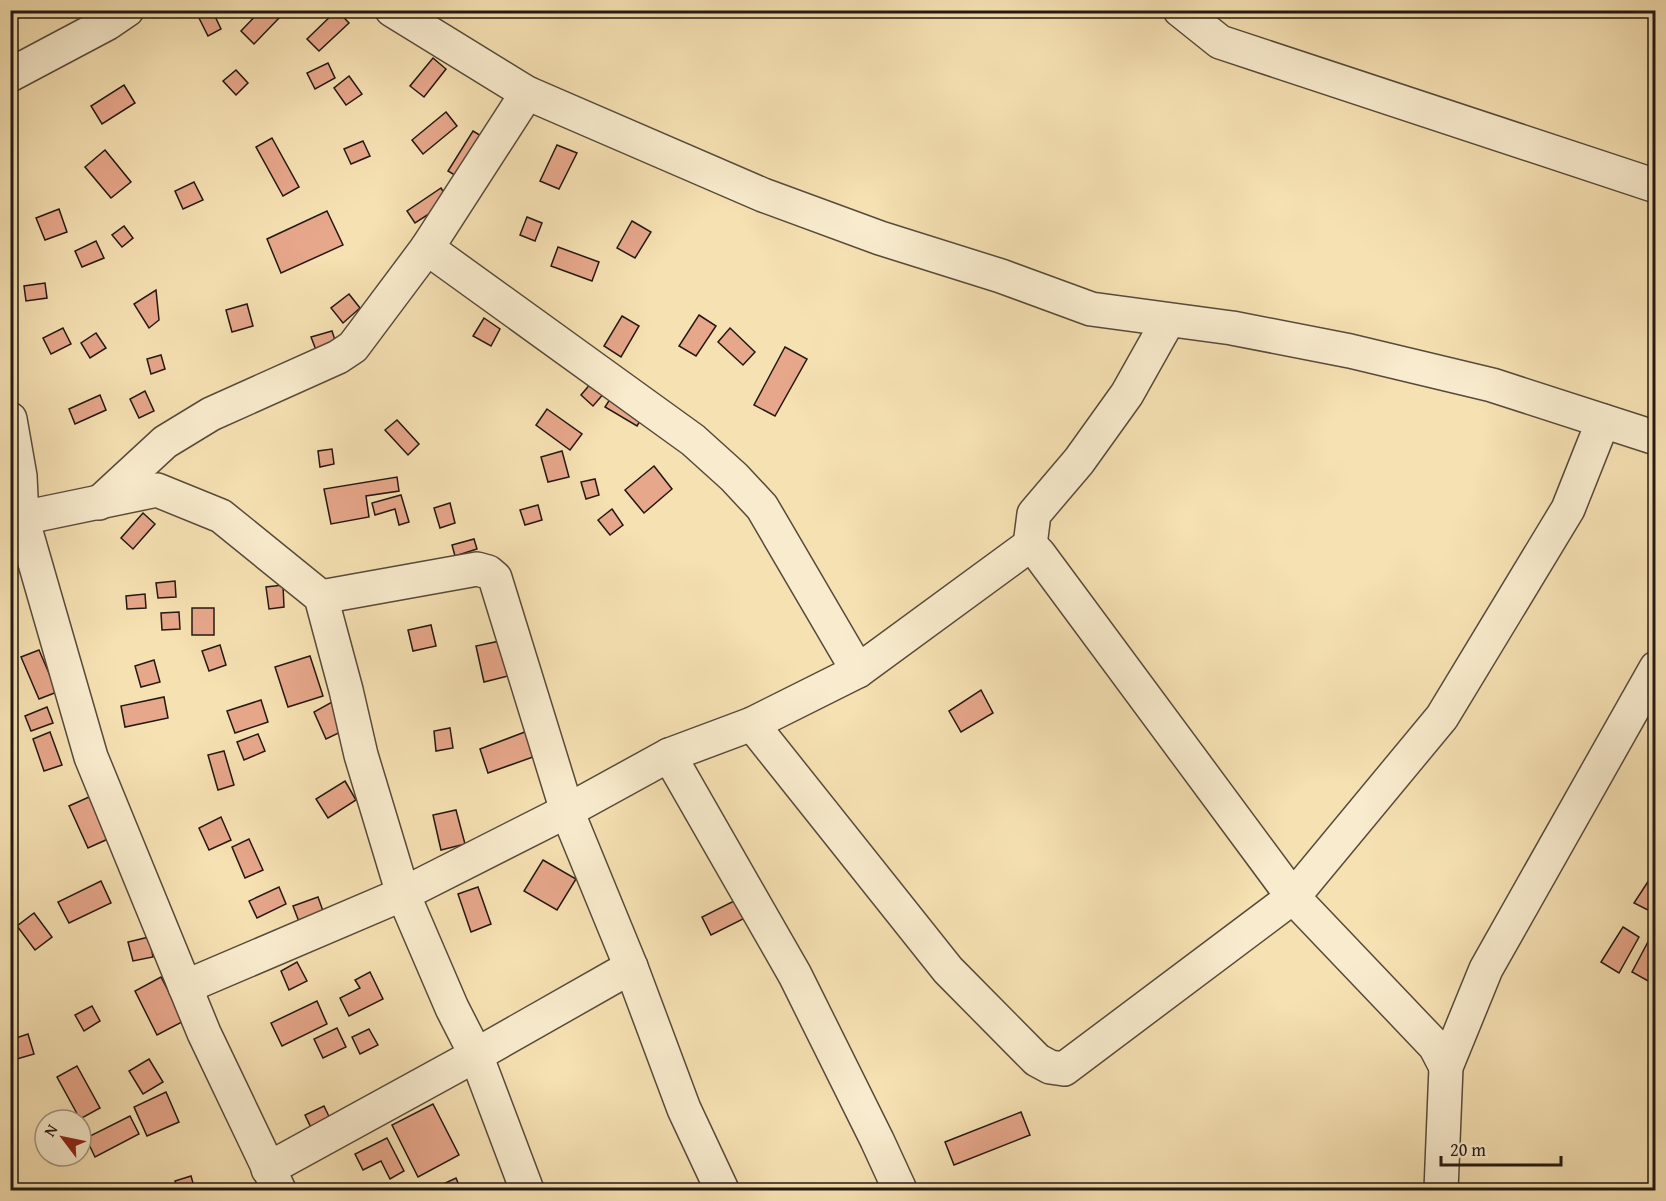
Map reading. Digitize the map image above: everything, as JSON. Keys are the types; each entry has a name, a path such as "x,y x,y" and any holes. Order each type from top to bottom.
{"street":[{"path":"10,75 128,10"},
{"path":"392,10 527,93 764,195 879,238 1001,276 1091,309 1232,328 1350,351 1492,385 1656,438"},
{"path":"1180,10 1220,42 1656,186"},
{"path":"98,503 165,442 211,414 338,357 353,347 427,248 527,93"},
{"path":"427,248 693,440 734,477 762,507 858,671"},
{"path":"185,987 403,894 567,811 669,755 752,724 858,671 1030,544 1034,514 1079,461 1127,394 1167,321"},
{"path":"10,419 20,476 16,514 91,757 204,1033 273,1180 476,1055 631,967"},
{"path":"752,724 948,970 1037,1060 1050,1067 1064,1070 1293,897 1442,717 1568,509 1603,421"},
{"path":"16,514 98,503 157,490 220,516 321,597 361,755 403,894 452,1008 476,1055 527,1191"},
{"path":"1030,544 1293,897 1435,1046 1446,1067"},
{"path":"321,597 477,569 488,572 495,578 567,811 631,967 684,1109 722,1191"},
{"path":"1441,1191 1446,1067 1486,969 1656,668"},
{"path":"669,755 795,975 900,1191"}],"building":[{"path":"195,10 212,10 221,29 208,36"},
{"path":"261,10 271,10 279,18 254,44 241,31"},
{"path":"337,10 349,23 319,51 307,39"},
{"path":"433,58 446,69 424,97 410,86"},
{"path":"328,63 335,78 315,89 307,73"},
{"path":"236,70 248,83 236,95 223,81"},
{"path":"349,76 362,94 346,105 334,88"},
{"path":"124,85 135,103 102,124 91,106"},
{"path":"446,112 457,126 423,154 412,140"},
{"path":"473,131 491,142 466,182 448,171"},
{"path":"272,138 299,187 283,196 256,147"},
{"path":"363,141 370,156 351,164 344,149"},
{"path":"557,145 577,153 559,189 540,181"},
{"path":"105,150 131,182 111,198 85,167"},
{"path":"194,182 203,200 183,209 175,191"},
{"path":"441,188 449,201 415,223 407,211"},
{"path":"59,209 67,232 45,240 36,218"},
{"path":"327,211 343,245 281,273 267,239"},
{"path":"527,217 542,223 535,241 520,235"},
{"path":"632,221 651,232 635,258 617,248"},
{"path":"124,226 133,238 122,247 112,235"},
{"path":"96,241 104,258 82,267 75,251"},
{"path":"558,247 599,262 592,281 551,266"},
{"path":"45,283 47,298 26,301 24,286"},
{"path":"156,290 159,320 149,328 134,304"},
{"path":"349,294 360,308 343,323 331,308"},
{"path":"247,304 253,326 232,332 226,310"},
{"path":"699,315 716,326 696,356 679,346"},
{"path":"622,316 639,326 621,357 604,346"},
{"path":"484,318 500,329 491,346 473,336"},
{"path":"63,328 71,344 51,354 43,338"},
{"path":"730,328 755,352 743,365 718,342"},
{"path":"332,331 336,343 316,350 311,337"},
{"path":"96,333 106,348 90,358 81,343"},
{"path":"785,347 807,359 775,416 754,405"},
{"path":"161,355 165,369 151,374 147,359"},
{"path":"592,382 605,392 593,406 581,395"},
{"path":"145,391 154,411 139,418 130,399"},
{"path":"614,393 646,411 637,426 605,407"},
{"path":"100,395 106,410 75,424 69,409"},
{"path":"547,409 582,434 570,450 536,425"},
{"path":"397,420 419,444 408,455 385,430"},
{"path":"332,449 334,464 320,467 318,451"},
{"path":"562,451 569,477 548,482 541,457"},
{"path":"654,466 672,489 644,513 625,490"},
{"path":"397,477 399,491 366,496 369,517 331,524 324,489"},
{"path":"595,479 599,495 586,499 581,482"},
{"path":"401,495 409,522 399,525 395,509 375,515 372,503"},
{"path":"450,503 455,523 440,528 434,508"},
{"path":"538,505 542,520 525,525 520,510"},
{"path":"612,509 623,525 610,535 598,520"},
{"path":"143,513 155,524 133,549 121,538"},
{"path":"474,539 477,549 455,556 452,545"},
{"path":"175,581 176,597 158,598 156,583"},
{"path":"283,585 284,607 269,609 266,587"},
{"path":"145,594 146,608 127,609 126,596"},
{"path":"192,608 214,608 214,635 192,635"},
{"path":"179,612 180,629 162,630 161,613"},
{"path":"431,625 436,646 413,651 408,630"},
{"path":"500,641 508,676 484,682 476,646"},
{"path":"220,645 226,665 209,671 202,651"},
{"path":"39,650 57,692 39,699 21,657"},
{"path":"310,656 323,696 288,707 275,667"},
{"path":"154,660 160,682 141,687 135,666"},
{"path":"981,690 993,713 961,732 949,711"},
{"path":"164,697 168,718 125,727 121,706"},
{"path":"261,700 268,722 235,733 227,711"},
{"path":"332,702 345,730 326,739 314,712"},
{"path":"47,707 53,723 31,731 25,716"},
{"path":"538,727 547,752 488,773 480,749"},
{"path":"450,728 453,748 436,751 434,731"},
{"path":"50,732 62,765 44,771 33,739"},
{"path":"258,734 265,751 244,760 237,742"},
{"path":"224,751 234,785 218,790 208,755"},
{"path":"345,781 356,800 328,818 316,799"},
{"path":"89,797 108,839 88,848 69,806"},
{"path":"456,810 465,844 441,850 433,815"},
{"path":"221,817 231,840 209,850 199,828"},
{"path":"249,839 263,870 245,878 232,847"},
{"path":"543,860 576,879 557,910 524,891"},
{"path":"1655,871 1656,904 1650,911 1634,903"},
{"path":"101,881 111,903 69,923 58,902"},
{"path":"279,887 286,904 257,918 249,901"},
{"path":"478,887 491,924 471,932 458,894"},
{"path":"318,897 328,925 304,935 293,906"},
{"path":"738,899 747,917 711,935 702,917"},
{"path":"34,913 52,937 35,950 17,926"},
{"path":"1623,927 1639,937 1619,973 1601,962"},
{"path":"149,937 153,957 133,961 128,942"},
{"path":"1649,940 1656,944 1656,973 1650,982 1632,972"},
{"path":"297,962 307,981 289,990 281,971"},
{"path":"370,972 383,999 349,1016 340,998 360,988 355,980"},
{"path":"161,977 184,1021 157,1035 135,991"},
{"path":"317,1001 327,1024 282,1046 271,1023"},
{"path":"92,1006 100,1021 84,1031 75,1015"},
{"path":"337,1028 346,1047 323,1058 314,1039"},
{"path":"369,1029 378,1045 360,1054 352,1037"},
{"path":"28,1034 34,1054 10,1061 10,1040"},
{"path":"149,1059 163,1082 143,1094 129,1071"},
{"path":"77,1066 100,1108 93,1112 93,1108 74,1108 57,1077"},
{"path":"166,1092 179,1122 147,1136 134,1107"},
{"path":"433,1104 459,1155 418,1177 392,1125"},
{"path":"324,1106 334,1127 315,1136 305,1115"},
{"path":"1021,1112 1030,1135 954,1165 945,1142"},
{"path":"130,1116 139,1134 95,1157 93,1134"},
{"path":"387,1138 404,1171 390,1179 381,1161 363,1170 355,1154"},
{"path":"191,1176 195,1190 178,1190 175,1181"},
{"path":"456,1178 461,1190 438,1190 437,1187"}]}
